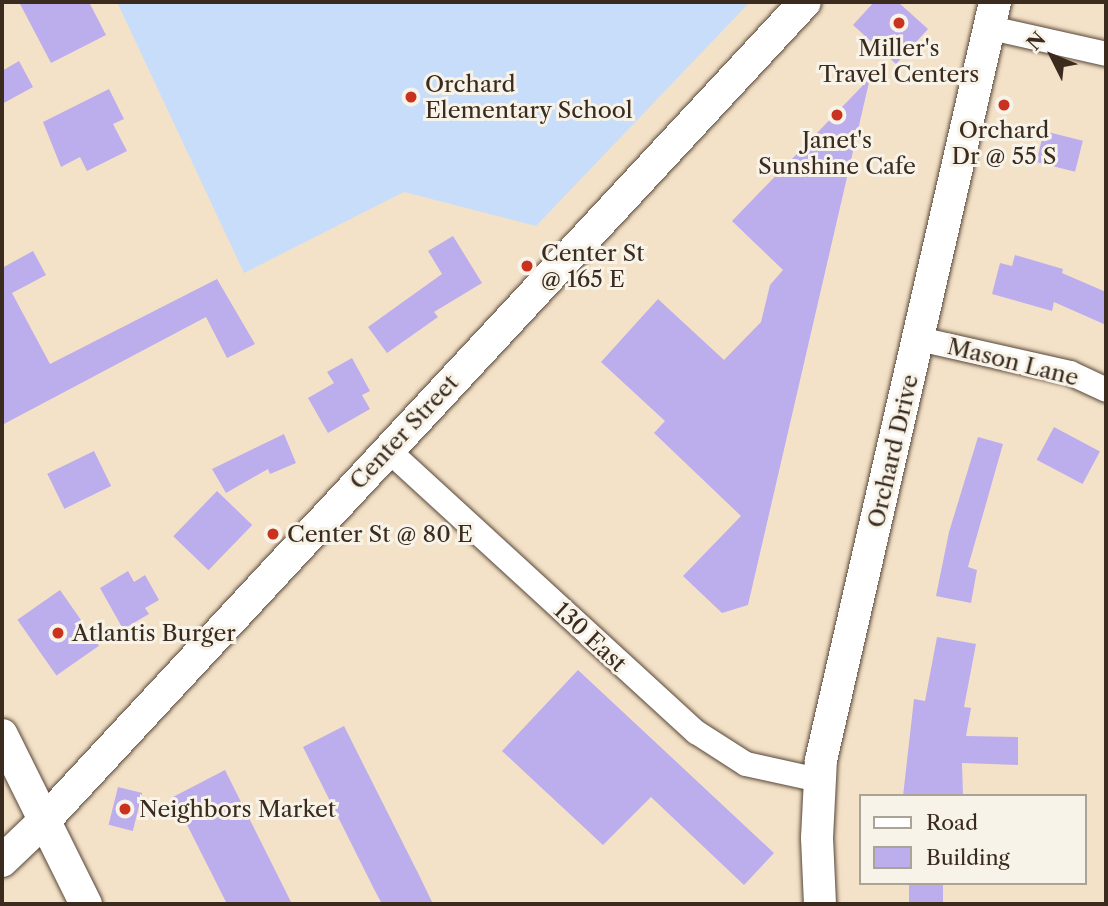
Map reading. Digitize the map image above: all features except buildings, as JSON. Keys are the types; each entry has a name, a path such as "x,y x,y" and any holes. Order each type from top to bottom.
{"main road":[{"name":"Center Street","path":"2,861 46,819 805,2"},
{"name":"Orchard Drive","path":"820,904 818,780 993,15"},
{"path":"2,735 86,904"}],"street":[{"path":"993,15 1106,54"},
{"name":"Mason Lane","path":"919,339 1057,369 1106,390"},
{"name":"130 East","path":"387,450 696,732 746,764 818,780"}],"shaded area":[{"name":"Orchard Elementary School","path":"117,2 750,2 536,226 404,192 244,273"}],"place":[{"name":"Miller's Travel Centers","path":"899,23"},
{"name":"Orchard Elementary School","path":"411,97"},
{"name":"Orchard Dr @ 55 S","path":"1004,105"},
{"name":"Janet's Sunshine Cafe","path":"837,115"},
{"name":"Center St @ 165 E","path":"527,266"},
{"name":"Center St @ 80 E","path":"273,534"},
{"name":"Atlantis Burger","path":"58,633"},
{"name":"Neighbors Market","path":"125,809"}]}
